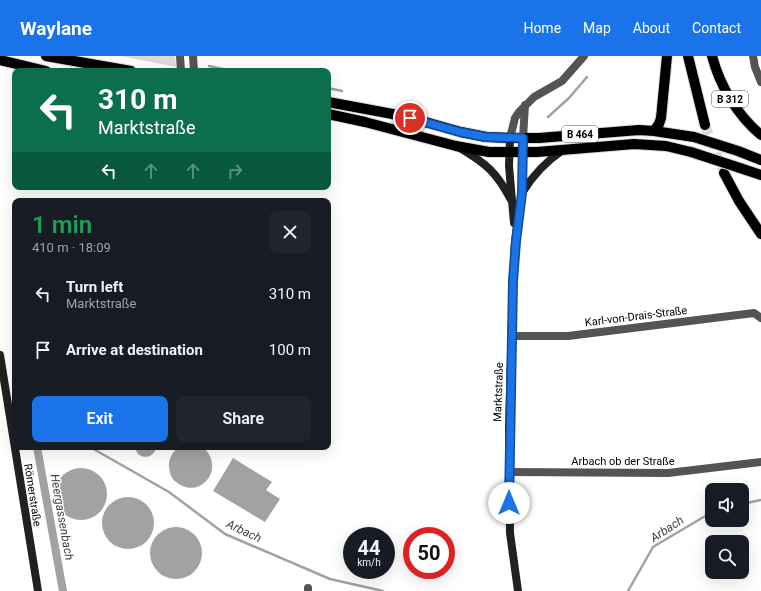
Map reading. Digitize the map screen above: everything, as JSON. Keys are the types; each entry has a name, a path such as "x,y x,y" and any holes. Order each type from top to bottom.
{"main road":[{"path":"46,56 114,68"},
{"path":"654,131 661,118 668,56"},
{"name":"B 312","path":"688,56 705,125"},
{"name":"B 312","path":"692,56 692,73"},
{"name":"B 312","path":"712,56 719,77 732,102 748,123 761,135"},
{"path":"0,60 33,68"},
{"name":"B 464","path":"331,102 361,107 422,121 460,132 486,137 523,138 639,130 654,131 694,137 761,160"},
{"name":"B 464","path":"331,115 456,146 489,152 522,153 634,144 666,146 691,152 761,175"},
{"name":"Marktstraße","path":"510,138 509,166 516,241"},
{"name":"Marktstraße","path":"518,591 510,533 509,472 512,336 516,241 522,193 523,138"},
{"path":"456,146 478,158 496,175 513,204"},
{"path":"522,193 540,168 563,150"},
{"path":"724,173 739,202 761,234"},
{"name":"Römerstraße","path":"0,355 12,430"},
{"name":"Römerstraße","path":"15,450 38,591"}],"street":[{"path":"180,56 181,68"},
{"path":"193,56 194,68"},
{"path":"510,138 515,118 525,106 534,97 562,81 584,56"},
{"path":"753,56 755,67 761,82"},
{"path":"523,138 525,106"},
{"name":"Karl-von-Drais-Straße","path":"512,336 568,336 754,313 761,318"},
{"name":"Arbach ob der Straße","path":"509,472 668,473 761,462"}],"shaded area":[{"path":"120,56 175,56 176,67"},
{"path":"136,450 156,450 152,455 147,457 138,454"},
{"path":"176,450 205,450 210,456 212,464 211,473 207,480 201,485 193,488 185,487 176,482 172,477 169,468 169,462"},
{"path":"233,458 272,482 266,490 280,499 265,522 213,491"},
{"path":"81,468 91,470 99,476 105,484 107,494 105,504 99,512 91,518 81,520 71,518 63,512 57,504 55,494 57,484 63,476 71,470"},
{"path":"128,497 138,499 146,505 152,513 154,523 152,533 146,541 138,547 128,549 118,547 110,541 104,533 102,523 104,513 110,505 118,499"},
{"path":"176,527 186,529 194,535 200,543 202,553 200,563 194,571 186,577 176,579 166,577 158,571 152,563 150,553 152,543 158,535 166,529"}],"waterway":[{"path":"209,66 218,68"},
{"path":"548,117 569,98 587,77"},
{"path":"331,89 342,91"},
{"name":"Heergassenbach","path":"38,450 63,591"},
{"name":"Arbach","path":"95,450 169,492 225,534 330,579 383,591"},
{"name":"Arbach","path":"749,503 761,500"},
{"name":"Arbach","path":"628,591 653,547 705,516"}],"tunnel":[{"path":"705,125 724,173"}],"route":[{"path":"410,118 460,132 486,137 523,138 521,163 522,193 513,281 509,428 509,503"}]}
